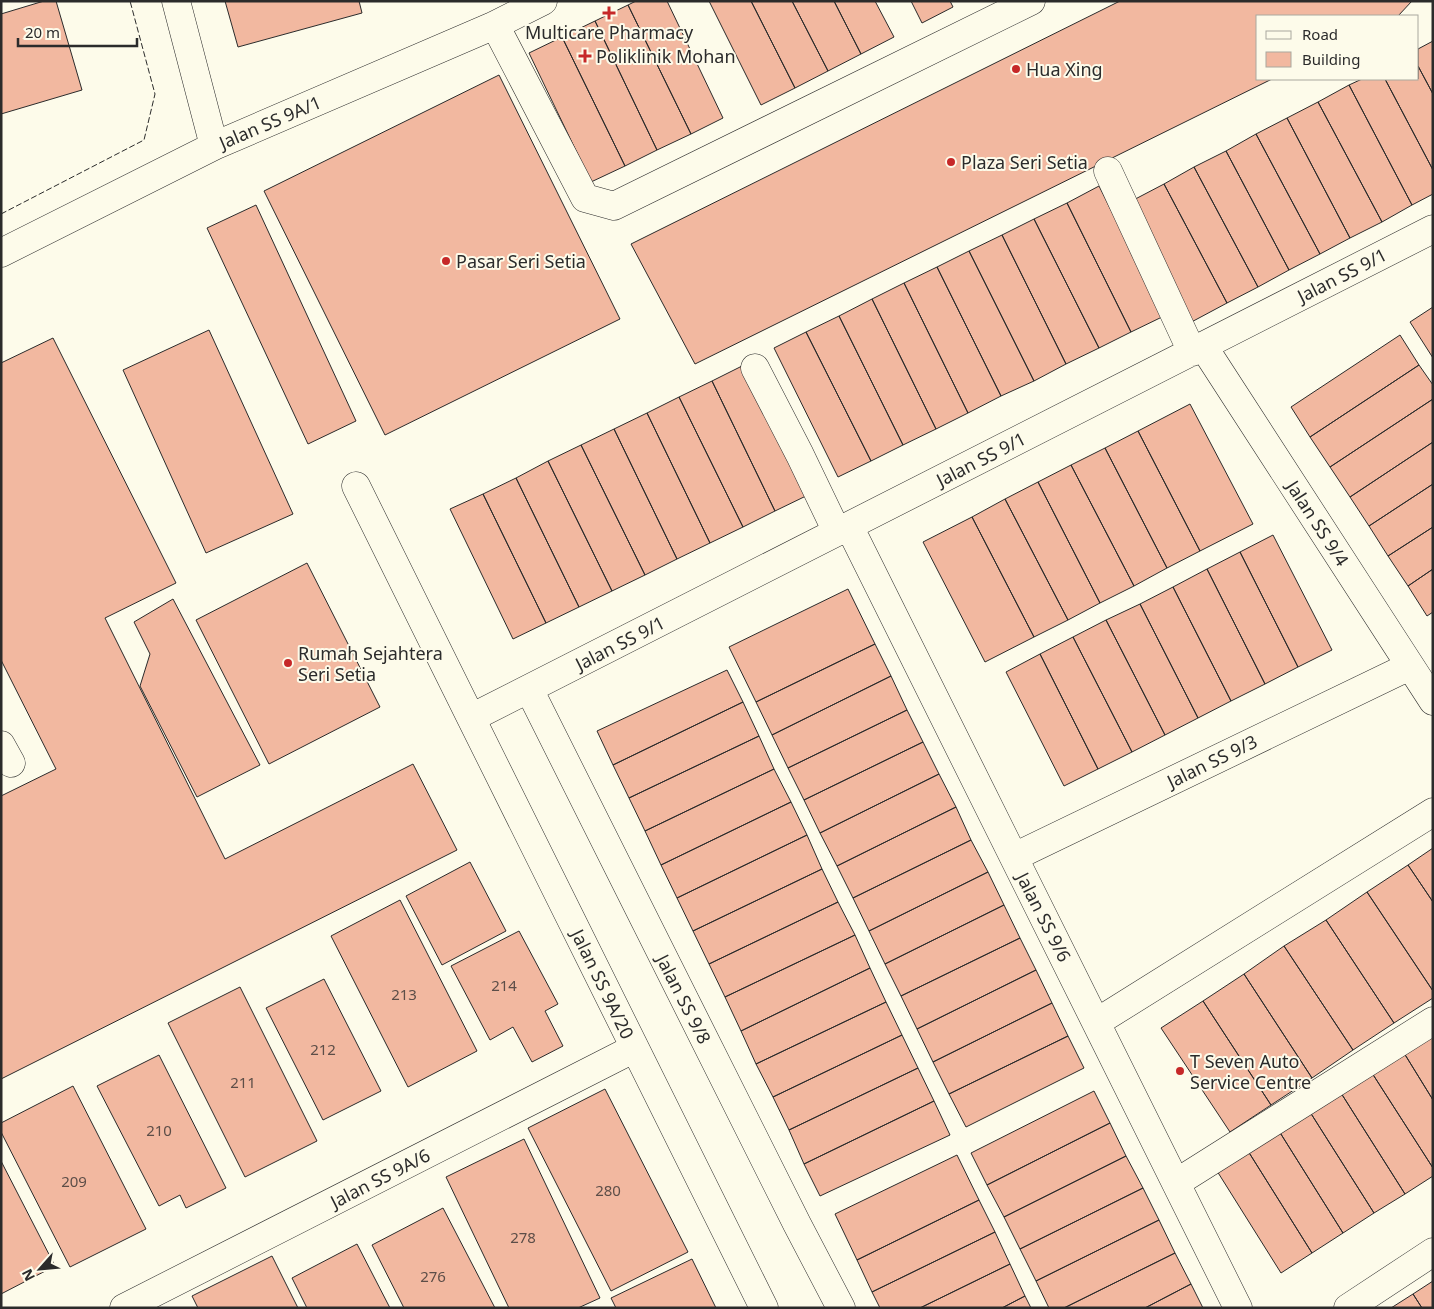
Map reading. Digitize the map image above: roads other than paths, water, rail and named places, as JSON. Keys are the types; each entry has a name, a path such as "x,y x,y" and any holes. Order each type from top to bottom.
{"street":[{"path":"176,1 214,146"},
{"name":"Jalan SS 9A/1","path":"1,253 214,146 495,25 543,1"},
{"path":"495,25 585,198 614,206 1031,1"},
{"name":"Jalan SS 9/4","path":"1108,171 1197,349 1433,701"},
{"name":"Jalan SS 9/1","path":"528,689 1433,229"},
{"name":"Jalan SS 9/6","path":"755,368 800,456 843,529 1014,857 1238,1308"},
{"name":"Jalan SS 9A/20","path":"356,486 764,1308"},
{"name":"Jalan SS 9/3","path":"1014,857 1410,666"},
{"path":"471,718 528,689"},
{"name":"Jalan SS 9/8","path":"528,689 792,1216 841,1308"},
{"path":"1097,1022 1433,812"},
{"path":"1176,1183 1433,1021"},
{"name":"Jalan SS 9A/6","path":"124,1308 635,1048"},
{"path":"1348,1308 1433,1252"}],"place":[{"name":"Multicare Pharmacy","path":"609,13"},
{"name":"Poliklinik Mohan","path":"585,56"},
{"name":"Hua Xing","path":"1016,69"},
{"name":"Plaza Seri Setia","path":"951,162"},
{"name":"Pasar Seri Setia","path":"446,261"},
{"name":"Rumah Sejahtera Seri Setia","path":"288,663"},
{"name":"T Seven Auto Service Centre","path":"1180,1071"}]}
